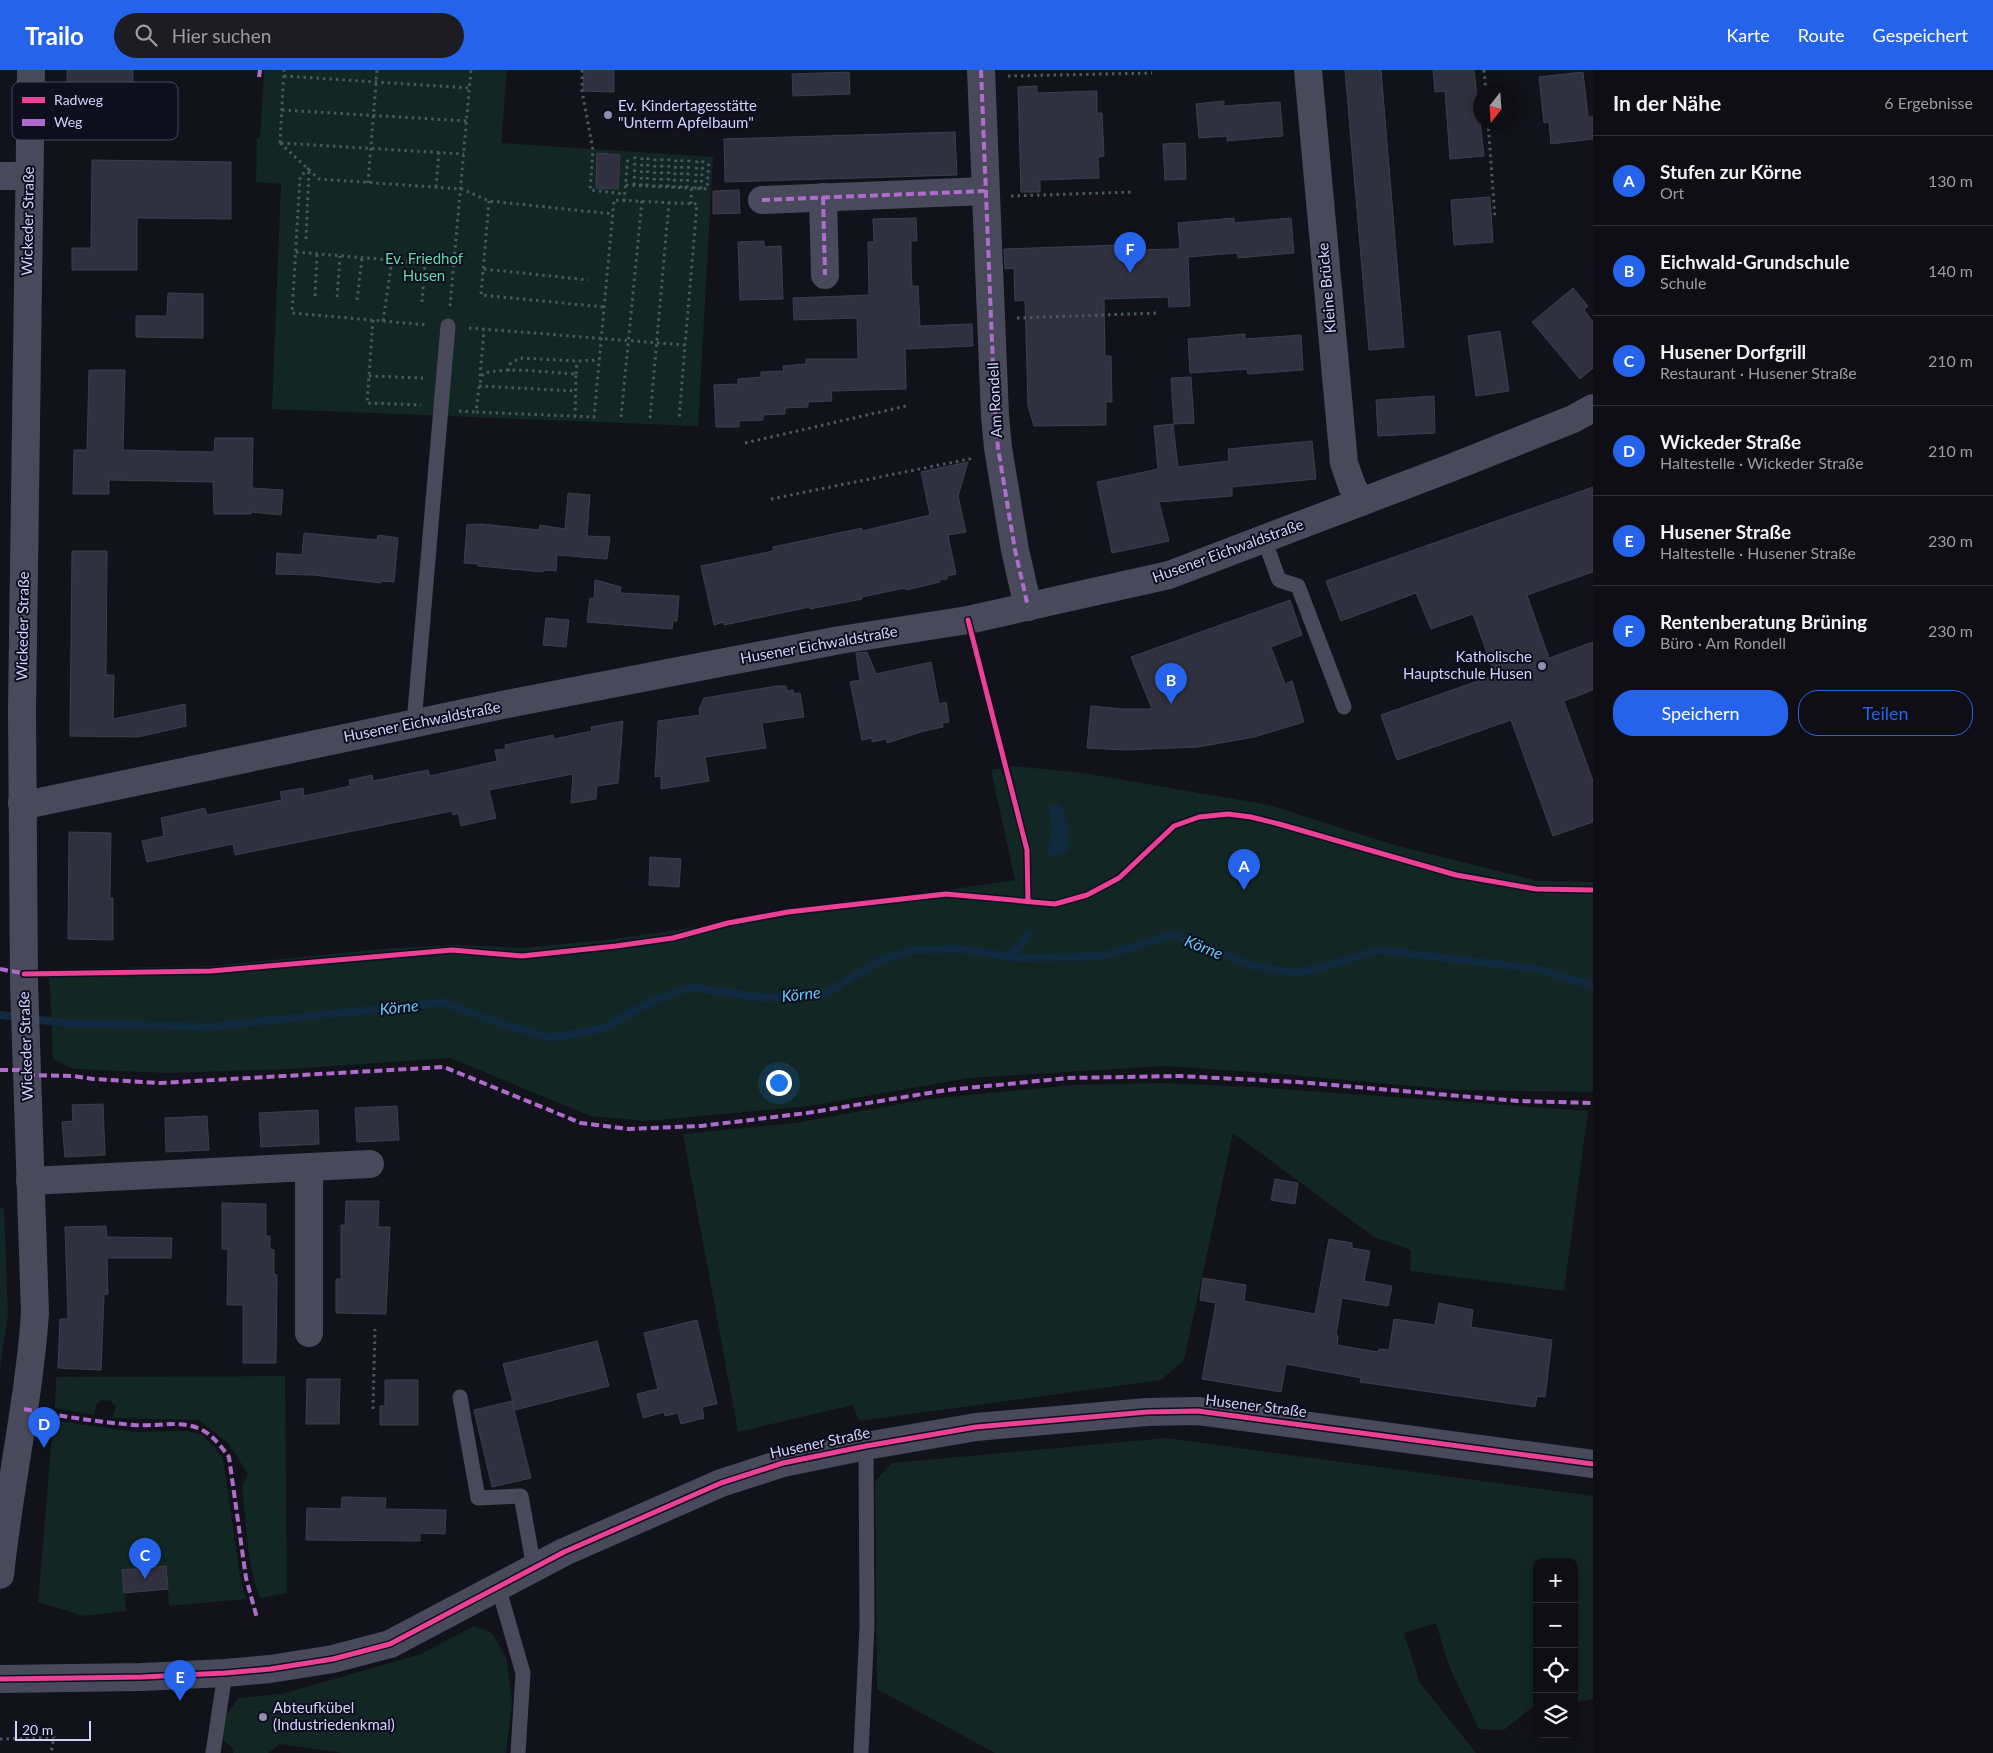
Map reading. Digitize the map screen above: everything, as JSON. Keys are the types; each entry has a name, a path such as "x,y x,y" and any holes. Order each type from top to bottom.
{"street":[{"name":"Kleine Brücke","path":"1308,70 1344,463 1352,486 1361,502"},
{"name":"Am Rondell","path":"981,73 992,319 993,385 999,452 1015,550 1028,607"},
{"name":"Wickeder Straße","path":"0,1575 5,1530 32,1358 35,1313 24,982 22,803 30,140"},
{"path":"0,176 29,176"},
{"path":"762,200 986,194"},
{"path":"823,197 825,275"},
{"name":"Husener Eichwaldstraße","path":"22,803 35,803 414,723 840,640 968,620 1168,575 1573,419 1593,408"},
{"path":"30,1181 370,1164"},
{"path":"309,1333 310,1168"},
{"name":"Husener Straße","path":"0,1680 225,1673 270,1669 333,1659 390,1644 534,1568 643,1516 721,1483 783,1462 976,1428 1147,1412 1198,1411 1593,1464"}],"lane":[{"path":"414,723 448,326"},
{"path":"1264,539 1279,580 1298,586 1344,706"},
{"path":"460,1397 478,1498 520,1496 534,1568"},
{"path":"861,1753 867,1626 866,1446"},
{"path":"498,1586 524,1673 518,1753"},
{"path":"213,1753 225,1673"}],"path":[{"path":"280,143 284,70"},
{"path":"368,183 377,70"},
{"path":"448,326 462,189 470,70"},
{"path":"582,70 582,91 593,150 590,190 625,194"},
{"path":"1484,70 1485,85"},
{"path":"981,73 1152,73"},
{"path":"284,76 469,88"},
{"path":"282,110 467,121"},
{"path":"1489,130 1495,218"},
{"path":"280,143 464,154"},
{"path":"280,143 319,179 462,189 489,201 613,214"},
{"path":"436,187 439,152"},
{"path":"624,201 628,156"},
{"path":"634,186 635,156"},
{"path":"641,186 642,157"},
{"path":"647,186 648,157"},
{"path":"654,187 656,157"},
{"path":"661,187 662,158"},
{"path":"668,187 669,158"},
{"path":"674,188 676,158"},
{"path":"681,188 682,158"},
{"path":"689,159 690,204"},
{"path":"691,189 697,160"},
{"path":"701,189 703,160"},
{"path":"626,185 707,189 709,160"},
{"path":"306,239 309,168"},
{"path":"309,168 300,177 292,313 685,345"},
{"path":"986,194 1133,192"},
{"path":"484,330 476,412 594,417 614,200 697,204 679,420"},
{"path":"489,201 481,295 604,307"},
{"path":"621,417 642,201"},
{"path":"650,418 669,202"},
{"path":"296,252 425,263"},
{"path":"422,302 426,252"},
{"path":"315,296 317,254"},
{"path":"337,297 340,256"},
{"path":"357,300 362,258"},
{"path":"383,321 392,260"},
{"path":"484,269 588,280"},
{"path":"992,319 1159,313"},
{"path":"373,320 367,402 442,406"},
{"path":"508,371 510,364 520,358 577,361 599,360"},
{"path":"574,417 577,361"},
{"path":"480,379 487,372 576,374"},
{"path":"369,376 444,379"},
{"path":"479,386 575,391"},
{"path":"745,443 906,406"},
{"path":"771,499 999,452"},
{"path":"373,1409 375,1329"},
{"path":"0,1739 54,1737 51,1753"}],"green space":[{"name":"Ev. Friedhof Husen","path":"264,70 507,70 501,143 713,157 698,426 272,409 281,184 256,182 257,138 260,138"},
{"path":"1013,766 1083,773 1269,805 1394,845 1538,881 1593,882 1593,1092 1457,1090 1165,1066 969,1078 810,1106 647,1121 590,1116 450,1058 290,1069 168,1073 74,1069 53,1059 50,985 47,969 212,966 393,948 455,945 525,948 614,939 1015,880 991,770"},
{"path":"1161,1083 1254,1087 1588,1111 1564,1291 1410,1271 1411,1250 1374,1237 1233,1133 1184,1360 1161,1380 859,1421 853,1405 738,1432 683,1134 795,1123 922,1100 968,1095 1072,1085"},
{"path":"0,1208 4,1208 8,1314 0,1369"},
{"path":"285,1376 287,1593 260,1598 255,1585 249,1556 242,1487 248,1474 228,1443 199,1420 112,1418 116,1407 111,1401 101,1400 96,1405 94,1415 55,1408 56,1377"},
{"path":"57,1421 137,1432 187,1431 202,1435 215,1447 223,1459 240,1576 246,1599 169,1606 166,1567 122,1570 126,1611 84,1616 38,1602 53,1424"},
{"path":"1166,1438 1593,1496 1593,1699 1578,1701 1578,1558 1533,1558 1533,1708 1504,1730 1479,1729 1449,1666 1436,1623 1404,1633 1420,1683 1476,1753 995,1753 877,1689 875,1481 892,1463"},
{"path":"474,1626 492,1633 506,1658 512,1701 506,1753 342,1753 280,1744 268,1753 233,1753 233,1749 223,1739 226,1714 239,1698 282,1694 421,1654"}],"water":[{"path":"1060,804 1068,823 1069,849 1064,854 1050,858 1047,852 1052,830 1048,805"}],"building":[{"path":"67,70 133,70 133,82 67,82"},
{"path":"584,70 614,70 614,92 583,91"},
{"path":"1345,70 1381,70 1404,347 1369,350"},
{"path":"1433,70 1474,70 1476,85 1473,85 1473,130 1481,130 1484,156 1450,159 1445,91 1435,92"},
{"path":"849,72 850,94 793,96 792,74"},
{"path":"1583,72 1588,117 1593,117 1593,139 1551,144 1549,122 1544,123 1539,77"},
{"path":"1037,86 1037,93 1097,91 1097,113 1102,113 1104,156 1098,157 1099,178 1040,180 1040,192 1021,192 1018,87"},
{"path":"1224,101 1224,106 1280,102 1283,136 1227,141 1227,136 1199,138 1196,104"},
{"path":"955,132 957,175 725,182 724,139"},
{"path":"1185,143 1186,179 1165,180 1163,144"},
{"path":"597,153 620,155 618,189 596,188"},
{"path":"92,160 231,162 231,219 137,218 137,270 72,270 72,248 91,248"},
{"path":"739,190 740,213 713,214 713,191"},
{"path":"1490,197 1493,242 1454,245 1451,200"},
{"path":"916,218 917,241 911,241 911,264 912,286 918,286 920,326 972,324 973,346 905,349 906,389 831,391 832,401 808,402 808,407 785,408 785,414 763,415 763,420 739,421 739,427 716,427 714,385 738,384 738,379 761,377 761,372 784,371 783,366 806,364 806,359 858,359 857,318 794,320 793,298 869,295 868,242 874,242 873,219"},
{"path":"1234,218 1234,223 1291,218 1294,253 1238,258 1237,253 1188,257 1190,306 1169,307 1168,297 1104,299 1105,356 1111,356 1112,402 1106,402 1106,425 1034,426 1028,406 1025,300 1015,301 1014,268 1005,269 1004,249 1120,245 1120,250 1180,249 1178,223"},
{"path":"764,241 764,247 781,246 783,299 740,300 738,242"},
{"path":"1573,288 1588,306 1584,310 1593,322 1593,368 1580,379 1532,322"},
{"path":"168,293 203,294 203,338 136,337 136,316 167,316"},
{"path":"1500,331 1509,391 1476,396 1468,336"},
{"path":"1245,334 1245,339 1301,335 1303,370 1248,374 1247,369 1190,373 1188,339"},
{"path":"89,370 125,370 123,450 214,452 215,438 253,438 252,488 283,490 281,515 251,512 251,514 214,514 213,482 109,480 109,494 73,494 74,450 87,450"},
{"path":"1191,377 1194,423 1174,424 1171,378"},
{"path":"1434,396 1435,433 1378,436 1376,400"},
{"path":"1173,424 1178,467 1229,461 1228,449 1312,441 1316,479 1232,487 1232,496 1159,502 1169,541 1112,553 1097,482 1158,469 1154,426"},
{"path":"968,462 958,496 966,532 948,535 956,574 947,576 947,579 939,580 940,582 906,590 905,588 862,597 862,599 810,609 810,607 724,625 724,622 714,625 701,566 773,551 773,547 862,528 862,531 930,515 921,472"},
{"name":"Katholische Hauptschule Husen","path":"1593,487 1593,572 1527,595 1549,658 1593,642 1593,690 1564,701 1593,781 1593,822 1553,836 1511,720 1397,760 1381,715 1495,675 1473,614 1431,629 1416,593 1341,621 1326,581"},
{"path":"568,493 590,495 587,536 610,537 607,559 557,555 556,571 543,570 543,572 464,563 467,525 481,524 539,530 540,525 565,529"},
{"path":"304,533 377,540 378,535 398,538 394,582 381,581 381,583 313,575 276,574 277,553 302,555"},
{"path":"72,551 107,551 106,675 114,675 113,719 185,704 186,726 138,737 70,736"},
{"path":"595,580 621,587 620,593 679,596 677,621 673,621 672,629 587,622 590,598 594,599"},
{"path":"1290,600 1302,635 1271,647 1285,684 1292,681 1304,722 1254,737 1198,747 1125,750 1087,748 1091,706 1152,709 1131,657"},
{"path":"546,618 569,620 566,647 543,645"},
{"path":"867,652 876,674 931,662 939,704 946,702 949,722 942,723 943,727 887,743 886,739 872,742 872,738 862,740 850,682 860,680 856,653"},
{"path":"786,686 787,691 793,690 794,694 800,693 804,717 762,723 766,748 705,757 709,781 661,789 661,776 655,777 658,721 700,715 699,709 704,698"},
{"path":"623,721 618,783 597,786 596,799 571,803 573,774 489,790 496,818 461,826 458,813 453,815 452,811 235,855 233,844 147,862 142,841 164,836 161,818 205,808 207,815 282,800 280,792 303,788 304,796 350,786 349,780 372,775 373,781 428,770 430,776 497,761 495,750 506,749 505,745 553,735 554,739 592,731 591,727"},
{"path":"69,832 111,833 110,898 113,898 113,940 68,939"},
{"path":"650,857 681,859 679,887 649,885"},
{"path":"103,1104 105,1155 65,1157 62,1122 73,1121 72,1105"},
{"path":"397,1106 399,1140 357,1142 355,1108"},
{"path":"318,1110 319,1144 261,1147 259,1113"},
{"path":"207,1116 209,1150 166,1152 165,1118"},
{"path":"1275,1179 1298,1183 1295,1204 1271,1200"},
{"path":"346,1201 379,1201 378,1227 390,1227 386,1314 336,1313 336,1279 341,1279 341,1225 345,1225"},
{"path":"222,1203 266,1204 266,1236 270,1236 270,1249 274,1250 274,1274 277,1275 276,1363 243,1363 243,1305 227,1305 228,1249 222,1249"},
{"path":"106,1226 107,1237 172,1238 171,1258 107,1258 108,1294 104,1295 101,1370 58,1368 60,1319 68,1319 65,1227"},
{"path":"1329,1239 1352,1243 1352,1248 1370,1251 1364,1281 1392,1286 1388,1306 1342,1298 1336,1335 1338,1336 1337,1345 1378,1352 1379,1349 1389,1350 1394,1319 1435,1325 1439,1303 1473,1310 1471,1327 1552,1340 1545,1397 1537,1396 1535,1407 1360,1382 1361,1378 1286,1364 1281,1392 1202,1379 1216,1303 1200,1300 1203,1278 1246,1285 1244,1301 1315,1314"},
{"path":"697,1320 717,1404 702,1407 704,1418 681,1424 678,1413 665,1416 664,1412 643,1418 637,1394 658,1389 644,1333"},
{"path":"597,1341 609,1386 515,1410 503,1364"},
{"path":"307,1379 340,1379 339,1424 306,1424"},
{"path":"385,1380 418,1380 418,1425 380,1425 380,1406 385,1406"},
{"path":"512,1401 531,1478 492,1487 474,1410"},
{"path":"342,1497 386,1498 385,1509 446,1510 445,1534 420,1533 420,1541 306,1540 307,1508 341,1509"},
{"path":"166,1566 168,1589 124,1593 122,1570"}],"waterway":[{"path":"1008,956 1020,947 1028,934"},
{"name":"Körne","path":"0,1015 66,1023 210,1027 443,1002 496,1022 551,1038 604,1028 650,1002 690,987 765,998 824,994 882,960 912,950 960,949 1018,958 1075,957 1107,955 1173,934 1250,965 1296,973 1324,967 1379,950 1537,969 1593,986"}],"marked path":[{"path":"259,77 260,70"},
{"path":"981,70 995,416 998,448 1015,550 1028,607"},
{"path":"762,200 985,191"},
{"path":"823,197 825,275"},
{"path":"0,969 28,974"},
{"path":"27,1075 73,1076 160,1083 444,1067 581,1123 629,1129 701,1126 807,1113 947,1090 1068,1078 1179,1076 1298,1082 1518,1101 1593,1103"},
{"path":"0,1070 27,1070"},
{"path":"24,1409 120,1424 186,1425 202,1430 210,1435 229,1457 246,1578 257,1618"}],"cycle path":[{"path":"968,620 1027,850 1028,902"},
{"path":"24,974 211,971 452,950 522,956 673,938 728,923 788,912 946,894 1055,904 1087,895 1119,878 1174,826 1199,817 1228,814 1279,824 1456,875 1536,889 1593,890"},
{"path":"0,1679 142,1677 225,1673 270,1669 333,1659 390,1644 564,1552 721,1483 783,1463 976,1427 1147,1412 1198,1411 1593,1464"}],"place":[{"name":"Ev. Kindertagesstätte \"Unterm Apfelbaum\"","path":"608,115"},
{"name":"Rentenberatung Brüning","path":"1130,273"},
{"name":"Katholische Hauptschule Husen","path":"1542,666"},
{"name":"Eichwald-Grundschule","path":"1171,704"},
{"name":"Stufen zur Körne","path":"1244,890"},
{"name":"Wickeder Straße","path":"44,1448"},
{"name":"Husener Dorfgrill","path":"145,1579"},
{"name":"Husener Straße","path":"180,1701"},
{"name":"Abteufkübel (Industriedenkmal)","path":"263,1717"}]}
